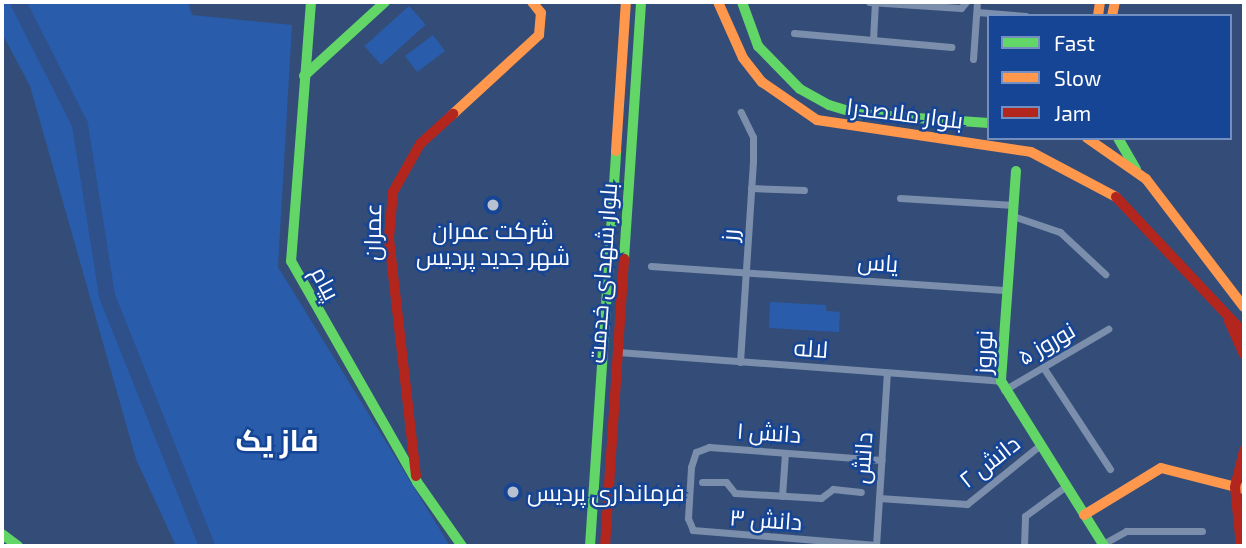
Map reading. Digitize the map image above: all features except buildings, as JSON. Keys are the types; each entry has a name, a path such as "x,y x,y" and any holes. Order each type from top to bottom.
{"main road":[{"name":"پیام","path":"311,2 291,261 417,482 462,546"},
{"path":"304,76 385,2"},
{"name":"عمران","path":"417,482 389,238 393,192 421,144 539,35 541,13 532,2"},
{"name":"بلوار شهدای خدمت","path":"590,546 625,2"},
{"name":"بلوار شهدای خدمت","path":"605,546 641,2"},
{"name":"بلوار ملاصدرا","path":"718,2 743,58 790,104 852,130 992,144 1065,165 1129,207 1229,321 1244,333"},
{"name":"بلوار ملاصدرا","path":"742,2 758,46 800,89 829,104 859,114 987,123"},
{"path":"1090,140 1136,169"},
{"path":"1119,140 1136,169 1244,307"},
{"name":"نوروز","path":"1016,171 1003,386 1102,545"},
{"path":"1229,321 1244,355"},
{"path":"1241,546 1239,488 1244,450"},
{"path":"1084,515 1161,468 1239,488"},
{"path":"2,534 18,546"}],"street":[{"path":"869,2 961,8 966,2"},
{"path":"873,40 875,2"},
{"path":"973,59 977,2"},
{"path":"976,12 1001,14"},
{"path":"794,33 951,47"},
{"name":"رز","path":"740,362 753,137 741,112"},
{"path":"751,188 804,190"},
{"path":"900,198 1013,211 1060,232 1105,274"},
{"name":"یاس","path":"651,266 1007,290"},
{"name":"نوروز ۵","path":"1003,386 1043,367 1108,329"},
{"name":"لاله","path":"618,352 887,373 1003,386"},
{"path":"1043,367 1111,469"},
{"name":"دانش","path":"876,546 887,373"},
{"name":"دانش ۲","path":"879,498 967,504 1040,446"},
{"name":"دانش ۱","path":"689,493 692,459 702,448 882,460"},
{"path":"782,496 785,453"},
{"path":"702,481 726,482 735,493 782,496 861,492"},
{"path":"1024,546 1026,516 1066,486"},
{"name":"دانش ۳","path":"689,493 689,525 701,533 876,546"},
{"path":"1102,545 1126,531 1202,531"}],"shaded area":[{"path":"2,2 188,2 192,15 292,25 278,267 450,546 176,546 136,459 30,86 2,33"},
{"path":"409,6 426,25 381,65 364,46"},
{"path":"433,35 445,51 417,72 405,56"},
{"path":"770,302 826,305 826,311 840,312 839,332 769,328"}],"waterway":[{"path":"18,2 80,125 107,296 207,546"}],"traffic: fast":[{"path":"311,2 291,261 417,482 462,546"},
{"path":"304,76 385,2"},
{"path":"624,259 641,2"},
{"path":"742,2 758,46 800,89 829,105 859,114 987,123"},
{"path":"1119,140 1136,169"},
{"path":"590,546 616,151"},
{"path":"1016,171 1001,381 1104,546"},
{"path":"2,534 18,546"}],"traffic: slow":[{"path":"453,114 539,35 541,13 532,2"},
{"path":"616,151 626,2"},
{"path":"718,2 743,58 762,82 817,120 1031,152 1116,197"},
{"path":"1098,14 1100,2"},
{"path":"1112,14 1115,2"},
{"path":"1090,140 1146,179 1244,307"},
{"path":"1084,515 1161,468 1244,489"}],"traffic: jam":[{"path":"416,476 389,238 393,192 420,144 453,114"},
{"path":"1116,197 1244,333"},
{"path":"605,546 624,259"},
{"path":"1229,321 1244,355"},
{"path":"1241,546 1235,487 1244,450"}],"place":[{"name":"شرکت عمران شهر جدید پردیس","path":"493,205"},
{"name":"فرمانداری پردیس","path":"513,492"}],"district":[{"name":"فاز یک","path":"277,439"}]}
